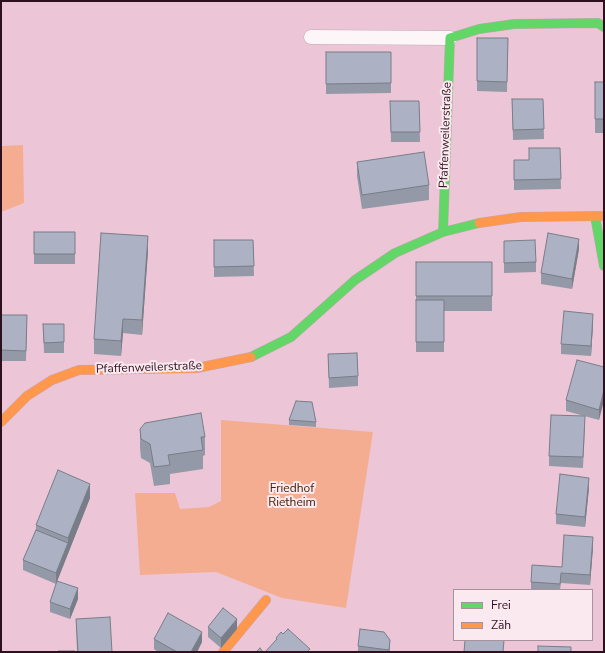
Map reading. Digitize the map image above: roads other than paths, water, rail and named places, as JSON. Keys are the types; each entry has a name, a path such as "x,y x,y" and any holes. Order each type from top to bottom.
{"street":[{"path":"311,37 450,38 479,29 514,24 598,23 604,27"},
{"name":"Pfaffenweilerstraße","path":"443,232 450,38"},
{"path":"599,216 604,266"},
{"name":"Pfaffenweilerstraße","path":"1,422 27,396 52,380 79,370 197,368 255,356 291,337 355,280 389,257 443,232 481,222 521,217 599,216"},
{"path":"223,652 266,600"}],"park label":[{"name":"Friedhof Rietheim","path":"292,496"}]}
